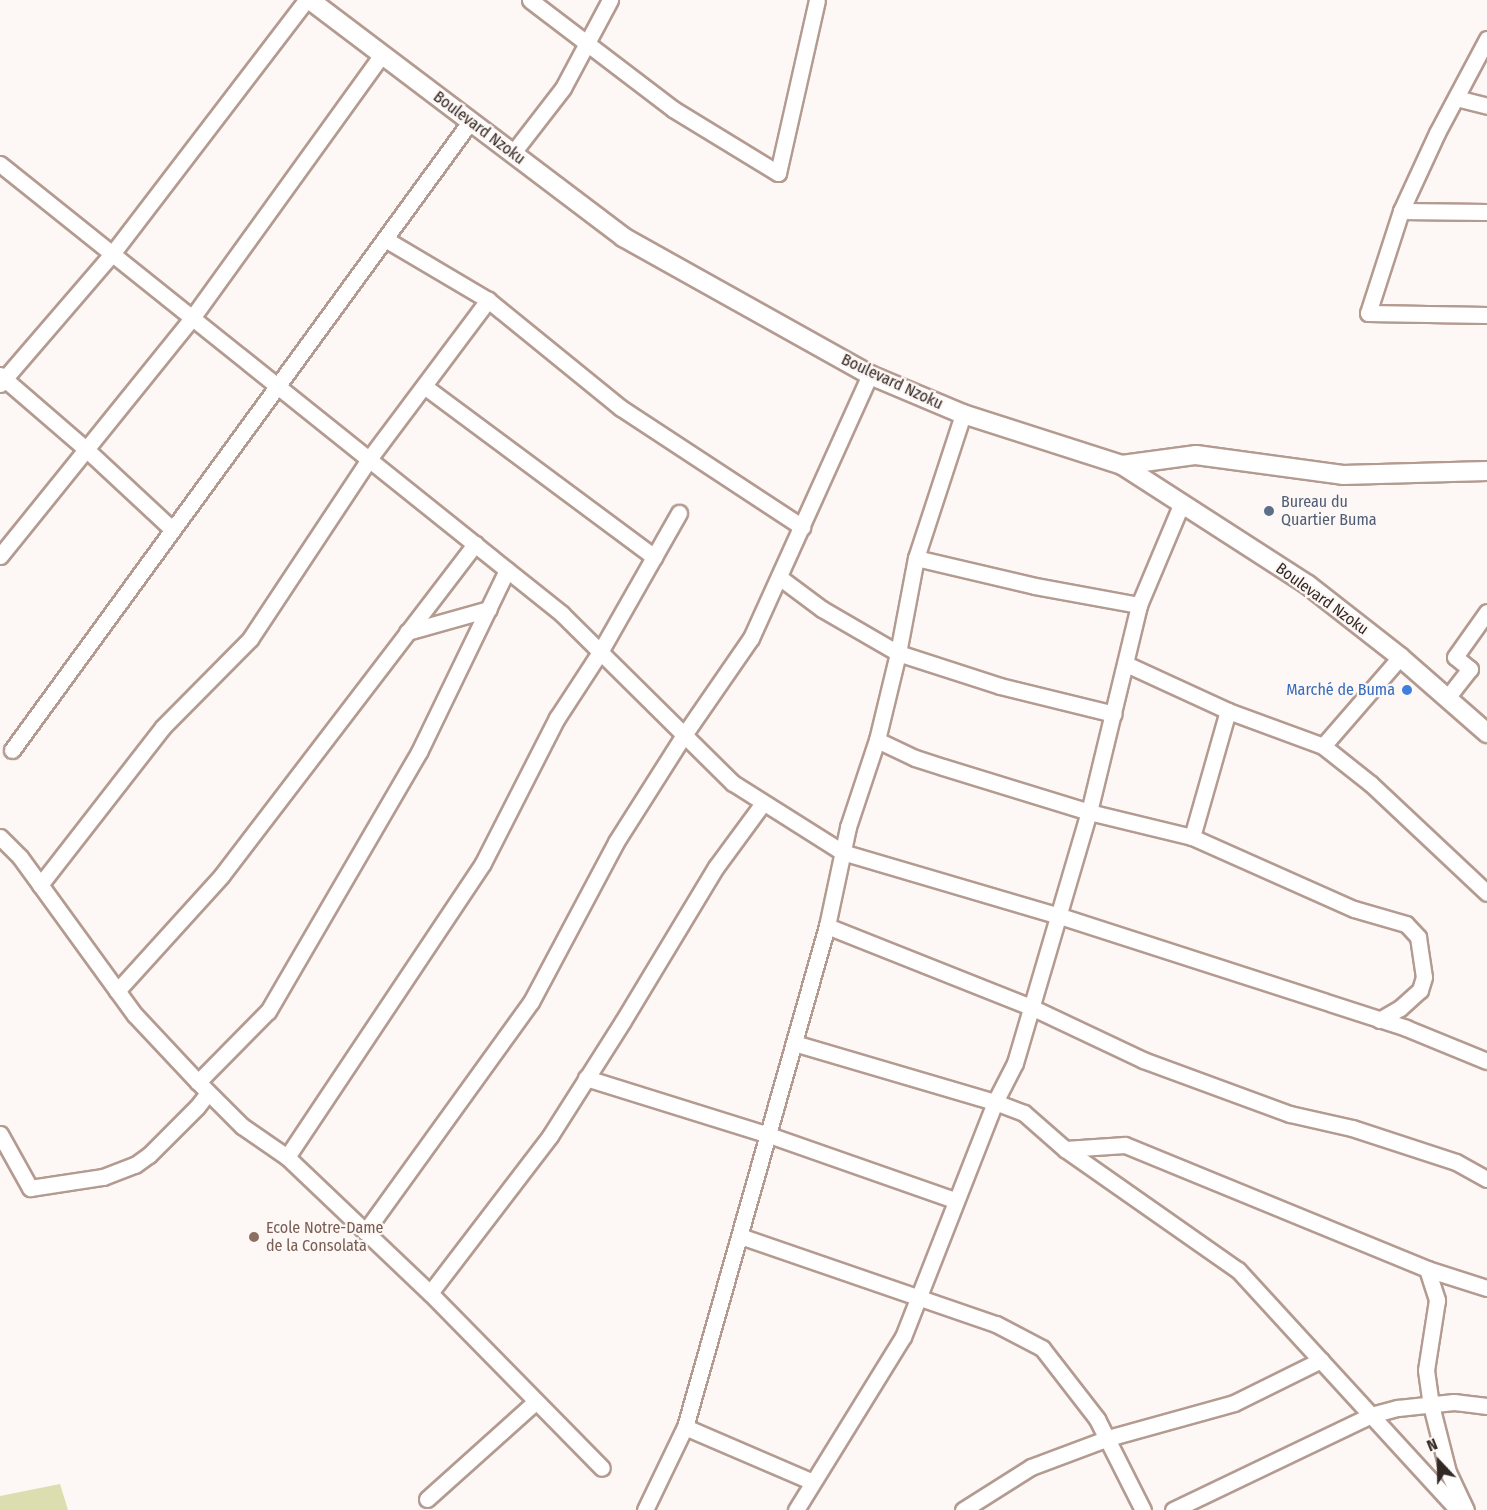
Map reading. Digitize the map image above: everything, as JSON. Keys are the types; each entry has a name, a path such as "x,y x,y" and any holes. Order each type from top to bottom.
{"street":[{"name":"Boulevard Nzoku","path":"308,0 623,237 870,375 963,414 1122,465 1181,506 1308,585 1400,657 1487,733"},
{"path":"173,530 87,450 2,379 112,254 308,0"},
{"path":"530,0 673,109 778,173 818,0"},
{"path":"512,153 563,88 610,0"},
{"path":"1487,39 1455,98 1401,211 1368,313 1487,315"},
{"path":"3,547 87,450 192,318 382,55"},
{"path":"1455,98 1487,106"},
{"path":"12,750 279,387 470,122"},
{"path":"0,164 562,614 733,783 842,852 1060,916 1379,1020 1487,1061"},
{"path":"1401,211 1487,212"},
{"path":"385,239 488,300 621,408 802,526"},
{"path":"40,885 163,727 250,639 369,459 488,300"},
{"path":"365,1232 531,1002 616,842 684,735 751,638 870,375"},
{"path":"424,386 654,557"},
{"path":"645,1510 685,1427 827,926 842,852 877,740 898,653 916,558 963,414"},
{"path":"1122,465 1196,455 1343,475 1487,471"},
{"path":"796,1510 903,1337 995,1102 1015,1063 1089,812 1139,605 1181,506"},
{"path":"287,1157 483,863 557,718 600,652 679,513"},
{"path":"117,990 222,875 475,544"},
{"path":"916,558 1035,586 1139,605"},
{"path":"0,1134 30,1188 103,1177 135,1164 149,1155 198,1107 203,1087 268,1011 419,752 507,570"},
{"path":"779,577 822,609 898,653 1000,686 1114,714"},
{"path":"407,632 489,609"},
{"path":"1447,698 1470,669 1455,657 1487,612"},
{"path":"1323,746 1400,657"},
{"path":"1126,664 1228,711 1323,746 1371,784 1487,893"},
{"path":"1192,837 1228,711"},
{"path":"877,740 915,758 1089,812 1192,837 1354,909 1406,924 1418,936 1424,976 1420,990 1400,1008 1379,1020"},
{"path":"430,1293 550,1136 716,867 763,802"},
{"path":"0,837 20,857 135,1016 242,1126 287,1157 430,1293 602,1468"},
{"path":"827,926 1033,1008 1143,1060 1290,1114 1352,1128 1456,1162 1487,1179"},
{"path":"794,1043 995,1102 1024,1113 1065,1149 1238,1270 1458,1510"},
{"path":"586,1078 769,1135 956,1200"},
{"path":"1065,1149 1125,1145 1427,1269 1487,1288"},
{"path":"740,1236 996,1324 1042,1348 1108,1438 1143,1510"},
{"path":"1427,1269 1437,1300 1426,1370 1431,1405 1448,1473 1466,1510"},
{"path":"963,1510 1031,1467 1108,1438 1234,1402 1321,1360"},
{"path":"427,1498 535,1402"},
{"path":"1173,1510 1371,1415 1398,1408 1454,1402 1487,1406"},
{"path":"685,1427 813,1482"}],"green space":[{"path":"60,1484 68,1510 0,1510 0,1496"}],"place":[{"name":"Bureau du Quartier Buma","path":"1269,511"},
{"name":"Marché de Buma","path":"1407,690"},
{"name":"Ecole Notre-Dame de la Consolata","path":"254,1237"}]}
